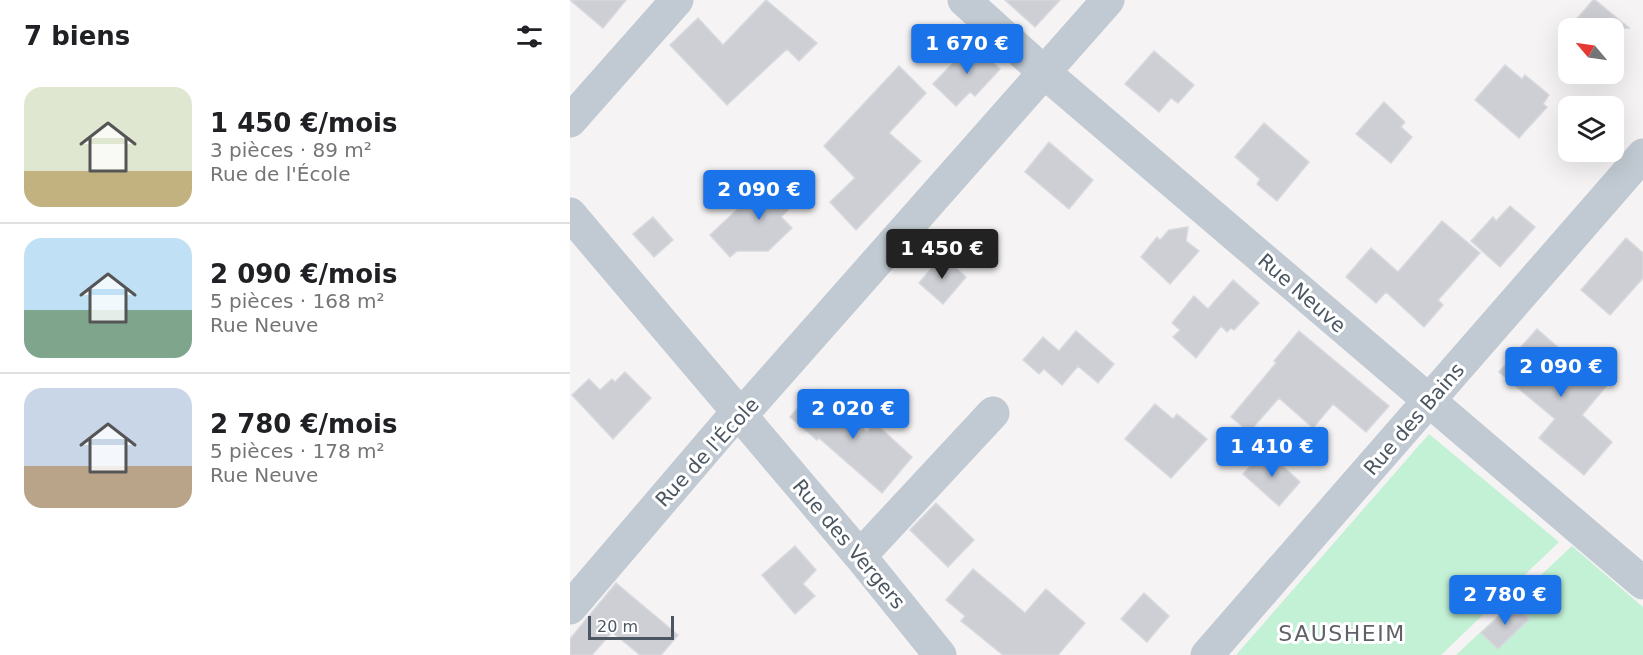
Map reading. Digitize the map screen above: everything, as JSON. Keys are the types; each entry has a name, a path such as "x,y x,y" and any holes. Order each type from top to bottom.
{"street":[{"path":"570,121 677,0"},
{"name":"Rue Neuve","path":"964,0 1045,74 1642,582"},
{"name":"Rue de l'École","path":"570,608 728,423 741,413 1045,74 1108,0"},
{"name":"Rue des Bains","path":"1207,655 1643,155"},
{"name":"Rue des Vergers","path":"570,214 741,413 940,655"},
{"path":"860,556 993,413"}],"green space":[{"path":"1429,434 1559,542 1441,655 1236,655"},
{"path":"1572,546 1643,607 1643,655 1456,655"}],"building":[{"path":"570,0 626,0 603,28"},
{"path":"766,0 817,43 799,61 787,49 727,105 670,45 698,18 723,45"},
{"path":"1005,0 1060,0 1035,27"},
{"path":"1595,0 1617,18 1578,18"},
{"path":"972,43 1000,69 975,96 970,92 956,106 933,84"},
{"path":"1154,51 1194,85 1178,103 1171,98 1159,112 1125,84"},
{"path":"1505,65 1522,79 1525,75 1549,95 1543,104 1547,107 1519,138 1475,100"},
{"path":"899,66 926,93 889,133 921,161 856,230 830,202 855,178 824,146"},
{"path":"1384,102 1405,122 1401,127 1412,137 1391,163 1356,134"},
{"path":"1264,123 1309,162 1277,201 1257,184 1260,179 1235,157"},
{"path":"1049,142 1093,180 1069,209 1025,172"},
{"path":"791,175 807,191 781,217 792,228 768,251 737,251 730,257 710,235 757,191 765,200"},
{"path":"1510,206 1535,227 1500,267 1471,241 1493,217 1496,221"},
{"path":"653,217 673,240 654,257 633,234"},
{"path":"1442,221 1480,253 1438,300 1443,305 1424,327 1386,292 1376,303 1346,277 1371,248 1398,272"},
{"path":"1188,227 1186,241 1199,251 1170,284 1141,257 1157,237 1160,240 1169,230"},
{"path":"1626,238 1643,253 1643,278 1610,315 1581,290"},
{"path":"942,256 966,277 943,304 919,283"},
{"path":"1233,280 1259,303 1234,330 1231,328 1227,332 1221,326 1196,358 1173,337 1180,330 1172,323 1194,296 1208,309"},
{"path":"1537,329 1586,372 1594,363 1613,378 1582,415 1612,442 1584,475 1539,438 1555,419 1499,372"},
{"path":"1076,331 1114,364 1098,383 1078,366 1062,385 1044,369 1039,374 1023,360 1043,337 1059,351"},
{"path":"1299,331 1389,406 1366,432 1333,404 1313,428 1279,398 1249,432 1231,417 1276,363 1274,361"},
{"path":"625,372 651,398 613,439 572,395 589,379 600,390 612,379 615,382"},
{"path":"820,390 867,432 875,423 912,457 882,493 819,438 817,440 790,417 813,391 817,395"},
{"path":"1155,404 1173,419 1177,414 1207,439 1171,478 1125,439"},
{"path":"1265,450 1300,482 1279,506 1243,474"},
{"path":"936,503 974,540 948,567 910,530"},
{"path":"795,546 816,570 803,584 815,596 795,614 762,575"},
{"path":"973,569 1025,613 1046,589 1085,623 1058,655 1003,655 961,621 965,616 946,600"},
{"path":"616,583 678,635 661,655 640,655 612,632 592,655 570,655 570,639"},
{"path":"1144,593 1169,616 1147,642 1121,619"},
{"path":"1513,603 1529,619 1498,649 1481,633"}],"district":[{"name":"SAUSHEIM","path":"1342,633"}]}
